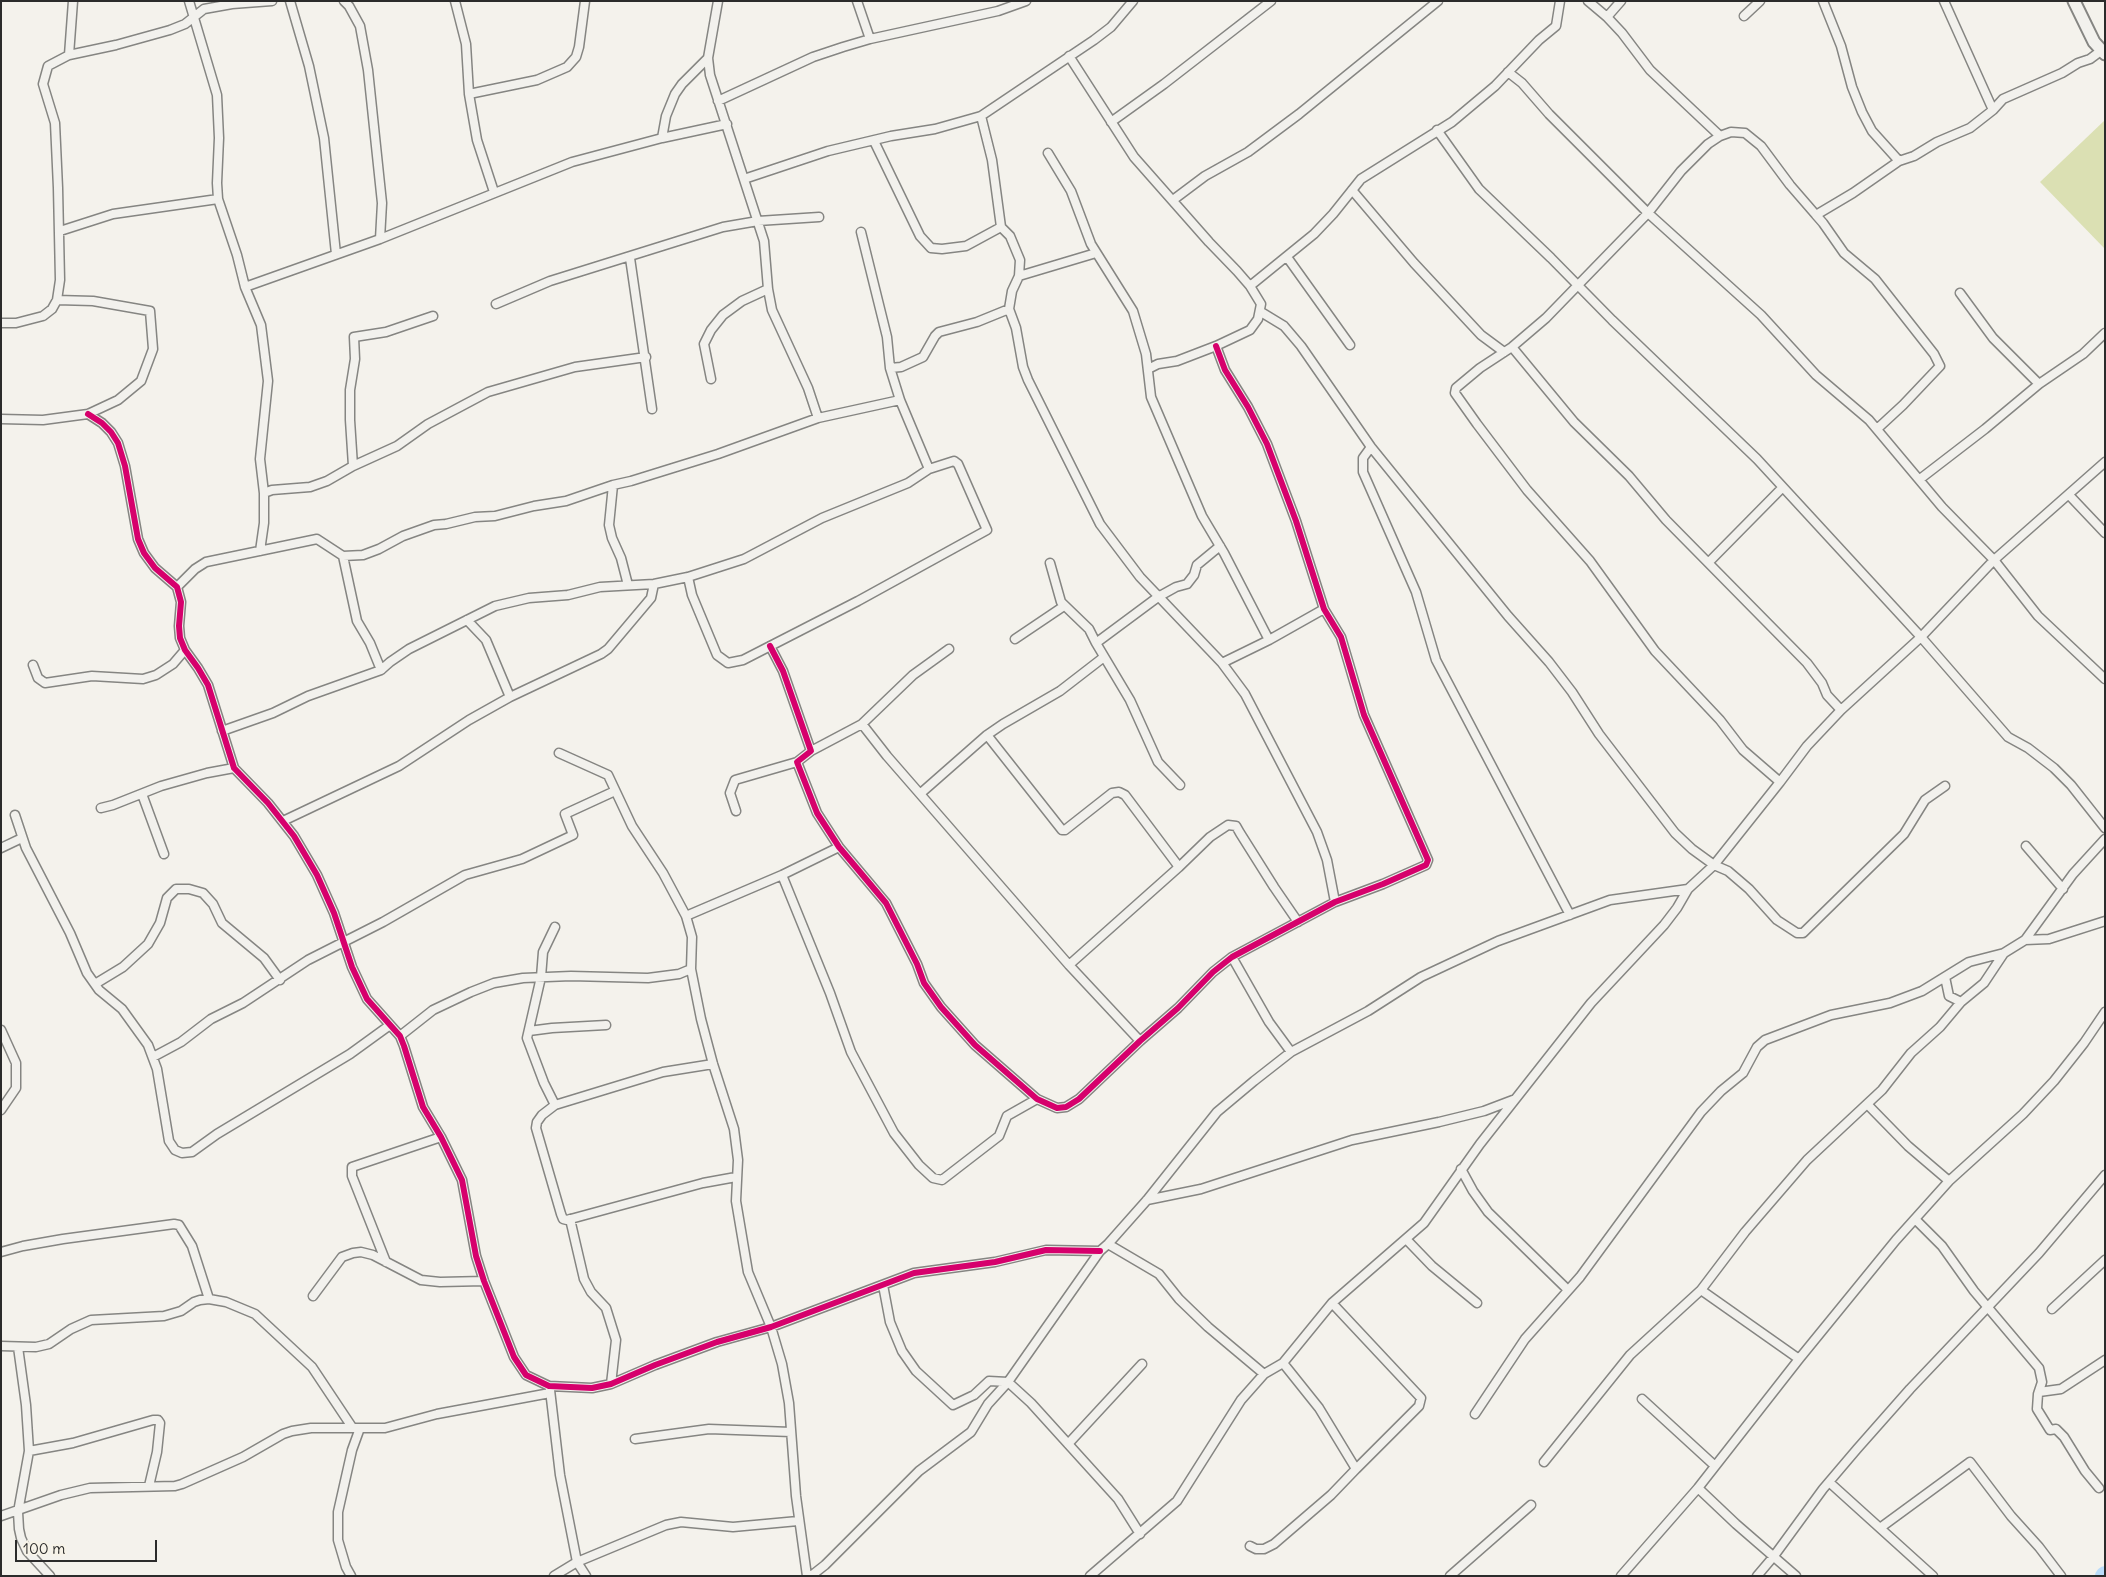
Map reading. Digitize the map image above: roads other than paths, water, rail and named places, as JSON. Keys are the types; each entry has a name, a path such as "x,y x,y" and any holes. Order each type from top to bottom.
{"street":[{"path":"69,55 73,1"},
{"path":"189,1 216,95 219,138 218,199 237,255 245,287 261,325 268,381 260,459 264,493 264,523 260,551"},
{"path":"1,323 16,323 43,316 52,309 57,300 60,280 60,231 55,123 43,84 48,66 69,55 116,45 170,30 194,18 204,9 232,4 272,1"},
{"path":"290,1 309,66 320,120 336,254"},
{"path":"344,1 349,6 360,26 368,70 382,204 380,239"},
{"path":"455,1 466,44 469,94 477,140 494,192"},
{"path":"469,94 537,80 567,67 576,57 579,47 585,1"},
{"path":"718,1 708,58 710,75 764,241 768,290 772,310 808,388 818,418"},
{"path":"857,1 870,39"},
{"path":"718,101 813,56 870,39 998,11 1026,1"},
{"path":"744,179 828,151 905,133 935,129 981,116 1111,27 1133,1"},
{"path":"1111,122 1164,84 1271,1"},
{"path":"1173,200 1206,176 1248,152 1299,114 1438,1"},
{"path":"1250,286 1273,266 1286,258 1333,214 1361,179 1416,146 1464,113 1539,40 1556,26 1560,1"},
{"path":"1588,1 1622,33 1650,70 1720,136"},
{"path":"1607,17 1621,1"},
{"path":"1744,16 1760,1"},
{"path":"1823,1 1841,46 1852,87 1862,112 1872,131 1899,161"},
{"path":"1944,1 1993,110"},
{"path":"1816,215 1853,193 1899,161 1914,156 1937,142 1970,128 1993,110 2002,99 2062,74 2078,63 2103,52 2094,42 2084,25 2074,1"},
{"path":"1069,56 1134,157 1250,286 1261,304 1261,312 1250,330 1216,346 1177,361 1158,364 1148,370"},
{"path":"662,138 666,116 675,94 682,84 708,58"},
{"path":"1508,72 1522,83 1549,114 1648,214 1754,309 1816,375 1869,420 1942,507 1994,560 2038,616 2105,679"},
{"path":"981,116 992,160 1001,227 1010,236 1020,260 1019,276 1012,291 1009,309 1016,328 1023,367 1028,380 1100,524 1126,560 1158,597 1192,629 1222,663 1245,694 1263,725 1317,832 1327,860 1335,902"},
{"path":"245,287 380,239 572,162 662,138 727,124"},
{"path":"1437,130 1479,189 1757,459 1921,637 2008,737 2028,748 2054,768 2071,785 2105,828"},
{"path":"1780,782 1743,750 1720,720 1656,650 1590,562 1527,490 1455,393 1456,388 1480,368 1508,350 1546,318 1648,214 1681,170 1708,144 1720,136 1731,132 1745,133 1761,146 1844,253 1875,279 1934,354 1940,366 1903,406 1877,429"},
{"path":"874,141 920,236 931,248 942,249 966,246 1001,227"},
{"path":"1048,153 1072,191 1090,244 1133,312 1142,341 1151,397 1202,516 1270,640"},
{"path":"1352,190 1414,263 1481,335 1508,350 1574,422 1618,464 1666,520 1807,664 1822,683 1827,695 1841,710"},
{"path":"60,231 113,214 218,199"},
{"path":"496,304 550,281 630,258 723,227 758,221 819,217"},
{"path":"861,232 886,337 890,368 900,400 929,469"},
{"path":"1019,276 1096,253"},
{"path":"630,258 646,357 647,379 652,409"},
{"path":"1286,258 1350,346"},
{"path":"711,379 704,344 711,330 722,315 742,301 768,290"},
{"path":"1960,293 1992,338 2039,384"},
{"path":"1,419 43,420 88,414 118,400 141,381 153,349 150,311 93,302 57,300"},
{"path":"890,368 901,367 923,358 939,332 977,322 1009,309"},
{"path":"1261,312 1284,326 1302,346 1370,447 1508,616 1549,662 1572,692 1599,734 1674,833 1714,865 1728,871 1749,889 1777,920 1797,933 1803,933 1904,834 1925,800 1945,786"},
{"path":"354,466 350,420 350,390 355,359 354,338 386,332 433,316"},
{"path":"1920,479 2039,384 2082,354 2105,332"},
{"path":"797,762 818,813 839,848 886,903 917,964 924,983 941,1007 975,1045 1037,1099 1057,1108 1066,1107 1080,1099 1140,1041 1178,1008 1213,972 1232,957 1335,902 1426,865 1428,860 1364,715 1341,637 1324,608 1296,520 1267,444 1248,407 1225,370 1216,346"},
{"path":"264,493 272,490 310,487 327,481 397,446 428,424 488,392 575,367 646,357"},
{"path":"177,587 195,569 206,562 317,539 343,556 363,555 379,550 403,536 434,525 475,517 495,516 534,506 566,501 718,454 818,418 900,400"},
{"path":"88,414 102,423 118,443 125,466 138,539 144,553 155,568 177,587 181,602 179,626 185,650 208,685 234,768 283,821 317,875 334,913 352,967 367,999 400,1036 423,1107 441,1137 462,1180 476,1256 514,1357 526,1375 550,1390"},
{"path":"1370,447 1363,458 1363,472 1416,592 1436,660 1570,915"},
{"path":"222,731 273,712 308,696 381,670 410,649 495,606 529,598 568,596 600,587 654,584 688,577 744,559 822,518 908,483 929,469 954,460 958,464 986,526 985,533 927,561 858,601 743,660 728,663 717,655 692,595 688,577"},
{"path":"1090,1576 1176,1502 1242,1400 1264,1374 1283,1363 1332,1303 1424,1223 1514,1099 1591,1003 1664,925 1677,908 1688,888 1714,865 1807,746 1841,710 1921,637 1994,560 2105,462"},
{"path":"613,485 609,524 628,585"},
{"path":"1709,562 1782,488"},
{"path":"2068,495 2105,533"},
{"path":"1096,643 1158,597 1176,587 1187,584 1194,574 1197,565 1220,546"},
{"path":"343,556 357,620 370,643 381,670"},
{"path":"1050,563 1056,588 1064,606 1088,629 1130,700 1158,762 1180,785"},
{"path":"283,821 399,766 469,720 510,697 563,673 608,649 650,598 654,584"},
{"path":"1015,639 1064,606"},
{"path":"1222,663 1270,640 1324,608"},
{"path":"467,620 486,640 510,697"},
{"path":"770,646 783,671 811,751"},
{"path":"736,811 730,793 735,780 797,762 811,751 862,724 913,675 948,649"},
{"path":"33,665 38,678 45,683 92,676 143,679 156,675 172,664 185,650"},
{"path":"921,793 987,735 1060,691 1104,657"},
{"path":"862,724 887,756 1069,964 1140,1041"},
{"path":"987,735 1062,830 1065,830 1112,793 1119,792 1125,795 1179,867"},
{"path":"559,753 608,775 632,826 663,873 686,916 692,937 691,969 713,1064 734,1128 738,1160 736,1201 748,1272 771,1327 782,1364 789,1403 798,1521 807,1576"},
{"path":"101,808 161,786 207,773 234,768"},
{"path":"153,1057 181,1042 211,1019 243,1003 308,960 345,943 466,874 522,859 573,835 564,814 615,791"},
{"path":"142,794 164,854"},
{"path":"15,815 22,838 70,933 87,973 99,990 122,1009 148,1045 159,1078 169,1141 175,1150 189,1153 350,1054 390,1025"},
{"path":"1069,964 1179,867 1210,837 1228,826 1236,826 1298,922"},
{"path":"1,848 22,838"},
{"path":"1475,1414 1525,1339 1580,1277 1701,1112 1721,1091 1743,1073 1752,1055 1765,1040 1831,1015 1890,1004 1922,991 1969,962 2004,954 2025,940 2050,903 2105,839"},
{"path":"2026,846 2063,889"},
{"path":"686,916 782,875 839,848"},
{"path":"782,875 830,993 851,1052 894,1133 933,1178 942,1180 999,1136 1006,1116 1037,1099"},
{"path":"811,1576 825,1565 919,1471 971,1432 988,1404 1008,1382 1100,1251 1147,1200 1217,1112 1291,1052 1368,1011 1421,977 1498,941 1610,900 1688,888"},
{"path":"95,984 123,967 148,944 160,923 168,898 176,889 189,889 203,893 213,904 222,923 264,958 280,980"},
{"path":"2025,940 2049,939 2105,921"},
{"path":"555,927 543,952 528,1044 555,1105"},
{"path":"1544,1462 1630,1355 1701,1290 1745,1232 1807,1160 1856,1112 1882,1090 1911,1052 1940,1027 1961,1002 1984,983 2004,954"},
{"path":"1232,957 1269,1022 1291,1052"},
{"path":"400,1036 423,1017 470,992 508,980 540,977 597,976 648,978 679,974 691,969"},
{"path":"1944,977 1949,996 1961,1002"},
{"path":"1621,1576 1698,1488 1714,1465 1799,1359 1915,1219 1949,1181 2023,1114 2054,1081 2084,1043 2105,1012"},
{"path":"529,1031 606,1025"},
{"path":"1,1030 16,1063 16,1088 1,1110"},
{"path":"713,1064 663,1072 555,1105 542,1115 537,1122 536,1128 563,1219 570,1219 597,1210 703,1183 736,1177"},
{"path":"1147,1200 1201,1189 1352,1140 1475,1113 1514,1099"},
{"path":"1867,1104 1908,1146 1949,1181"},
{"path":"386,1262 352,1176 352,1167 441,1137"},
{"path":"1461,1170 1488,1212 1568,1290"},
{"path":"1757,1576 1830,1482 1910,1389 2039,1253 2105,1175"},
{"path":"570,1219 584,1279 591,1292 606,1308 616,1340 611,1384"},
{"path":"1915,1219 1942,1246 1970,1285 2039,1368 2042,1382 2037,1409 2045,1425 2050,1430 2056,1429 2064,1437 2085,1471 2099,1488"},
{"path":"1,1252 63,1239 165,1225 179,1225 192,1246 209,1299"},
{"path":"1406,1239 1432,1266 1477,1303"},
{"path":"1108,1244 1159,1274 1179,1299 1208,1327 1264,1374"},
{"path":"1,1516 18,1512 61,1495 90,1488 175,1486 243,1457 283,1434 292,1431 311,1428 385,1428 437,1414 550,1390 592,1388 611,1384 717,1342 771,1327 914,1273 995,1262 1046,1250 1100,1251"},
{"path":"312,1296 335,1264 346,1254 361,1252 373,1255 421,1280 440,1282 484,1281"},
{"path":"2052,1309 2105,1260"},
{"path":"883,1285 890,1322 902,1352 916,1371 953,1405 974,1395 990,1381 1008,1382 1031,1403 1118,1499 1140,1534"},
{"path":"1701,1290 1799,1359"},
{"path":"1,1346 18,1347 48,1344 84,1322 164,1316 181,1311 194,1302 209,1299 226,1302 254,1314 312,1367 356,1428 338,1512 338,1540 346,1567 351,1576"},
{"path":"1250,1546 1256,1549 1264,1549 1274,1544 1331,1495 1419,1406 1421,1398 1332,1303"},
{"path":"18,1347 26,1405 28,1451 18,1512 21,1538 27,1551 50,1576"},
{"path":"2039,1392 2061,1389 2105,1360"},
{"path":"1283,1363 1319,1408 1356,1470"},
{"path":"1068,1444 1142,1364"},
{"path":"550,1390 560,1475 577,1562 586,1576"},
{"path":"1642,1399 1714,1465"},
{"path":"28,1451 73,1443 158,1420 160,1423 157,1452 149,1486"},
{"path":"635,1439 709,1429 791,1432"},
{"path":"1880,1528 1970,1462 2010,1516 2036,1544 2061,1576"},
{"path":"1830,1482 1933,1576"},
{"path":"1698,1488 1796,1576"},
{"path":"1450,1576 1531,1505"},
{"path":"554,1576 577,1562 666,1525 681,1522 733,1527 798,1521"}]}
